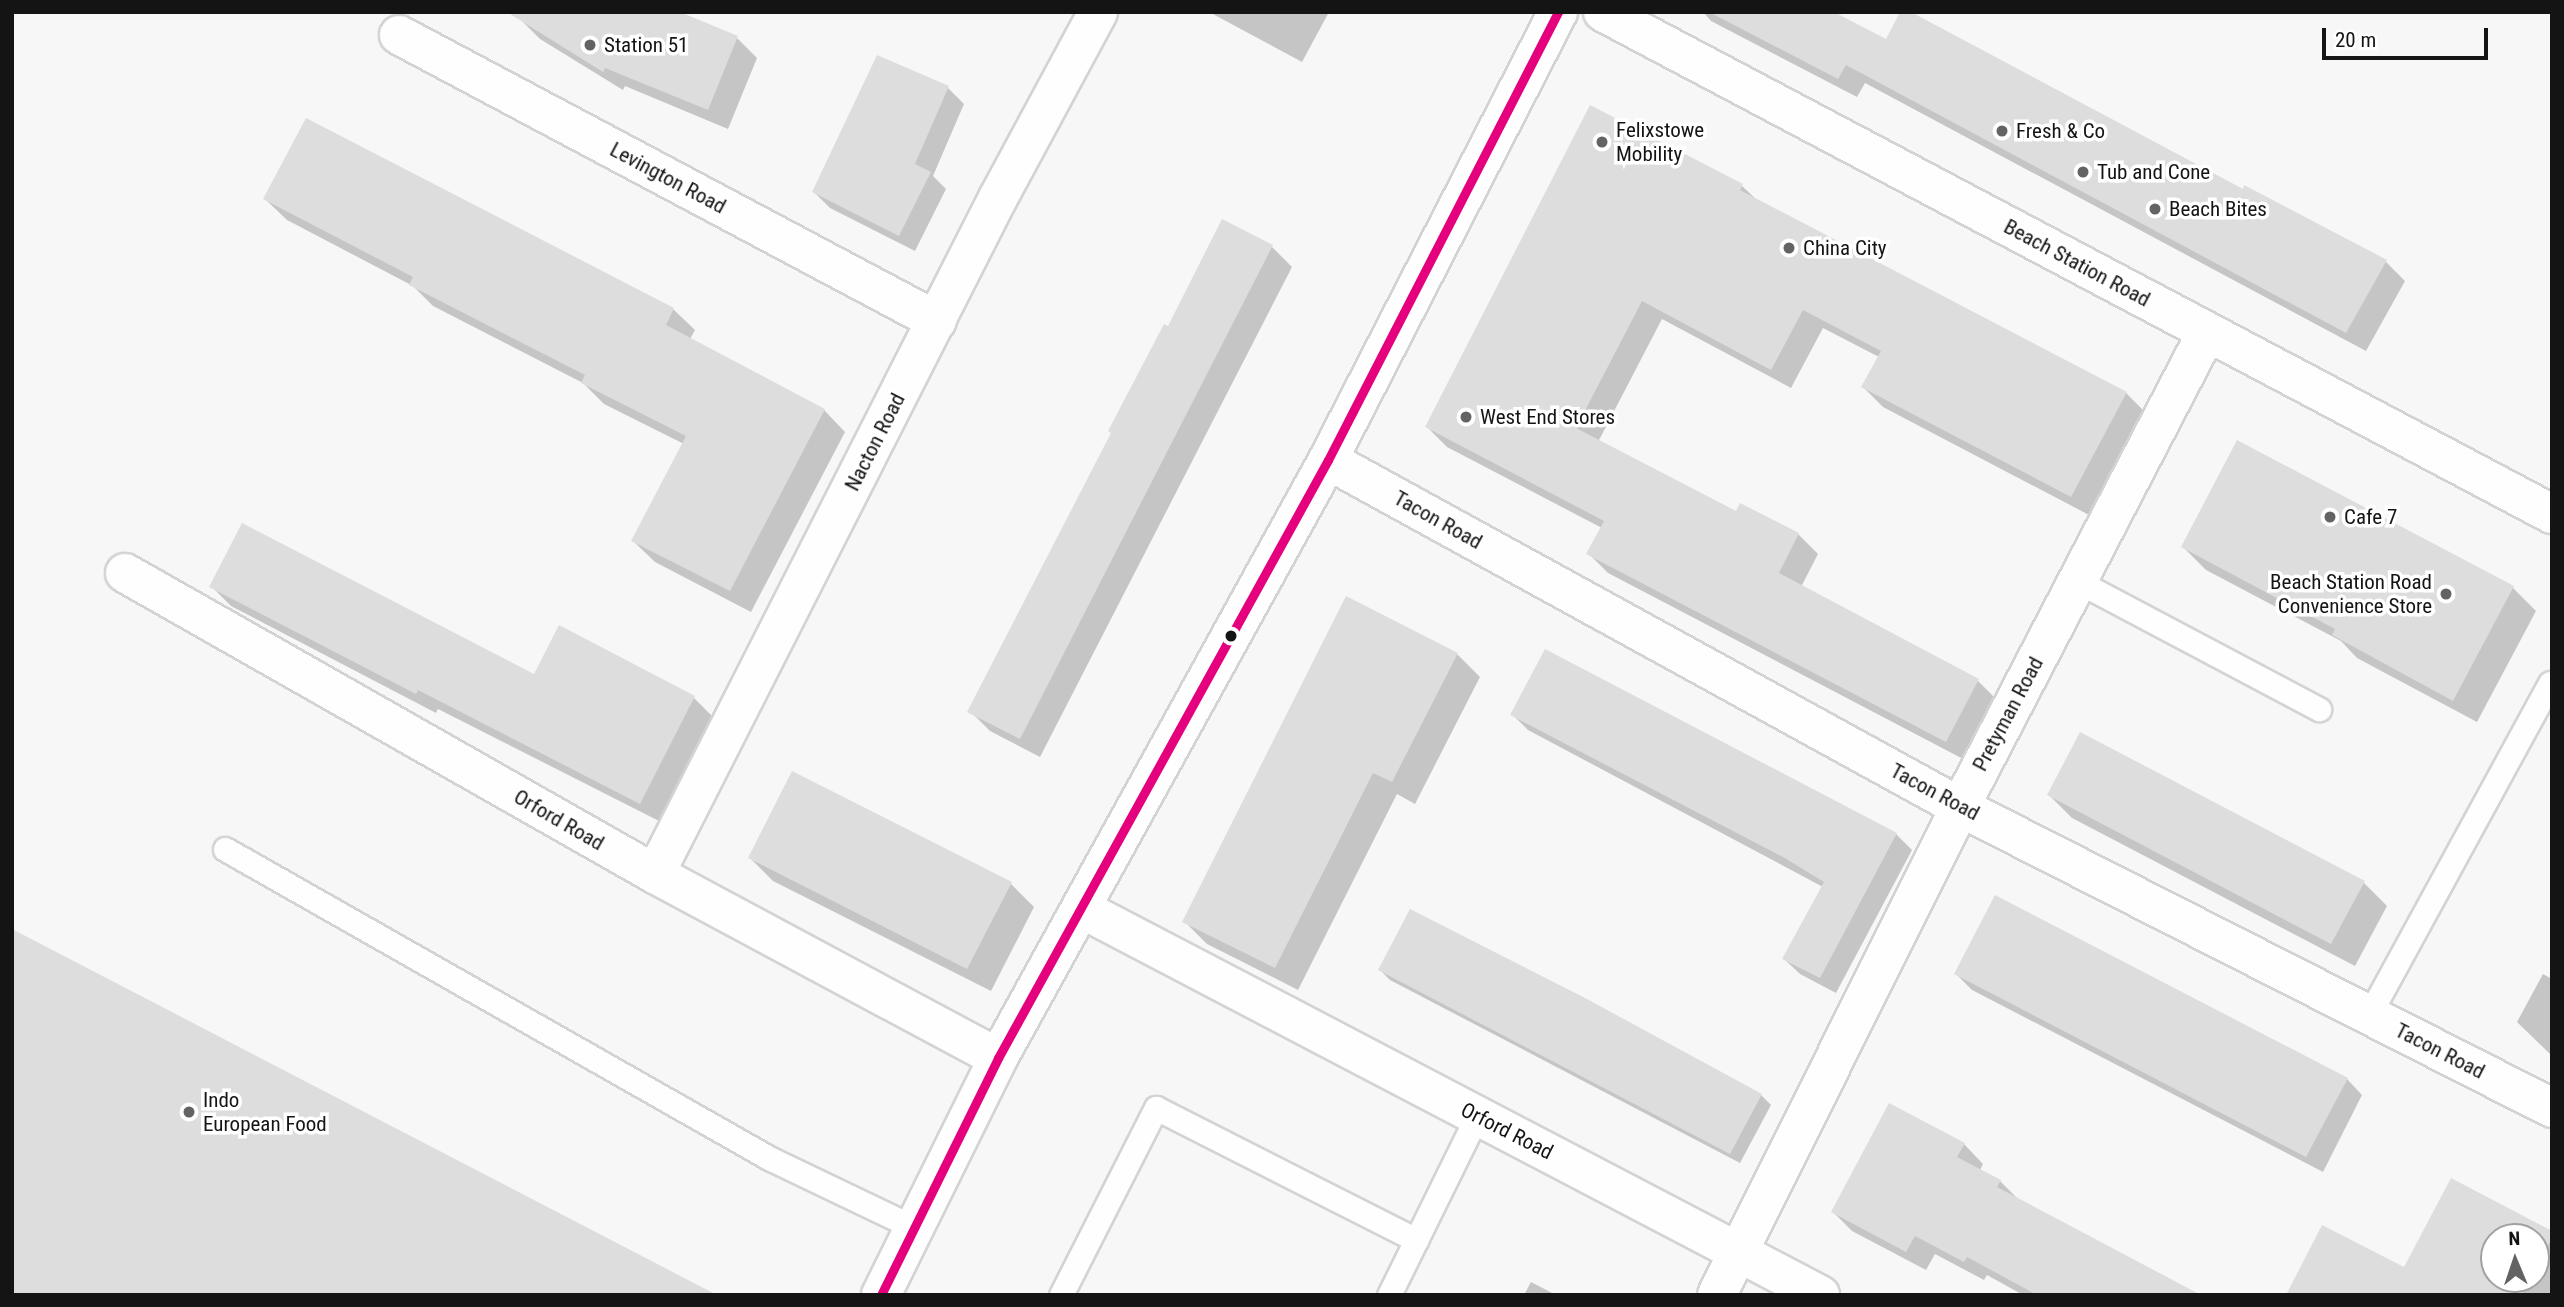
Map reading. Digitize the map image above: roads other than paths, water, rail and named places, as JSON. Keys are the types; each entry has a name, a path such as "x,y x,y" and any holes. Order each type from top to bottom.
{"street":[{"name":"Nacton Road","path":"655,874 1046,106 1098,12"},
{"path":"881,1295 998,1058 1328,460 1558,12"},
{"name":"Beach Station Road","path":"1603,12 2552,514"},
{"name":"Levington Road","path":"399,35 937,321"},
{"name":"Pretyman Road","path":"1717,1295 1960,807 2207,332"},
{"name":"Tacon Road","path":"1328,460 1960,807 2552,1108"},
{"name":"Orford Road","path":"125,573 655,874 998,1058"},
{"name":"Orford Road","path":"1082,909 1739,1250 1820,1295"}],"lane":[{"path":"2077,581 2319,709"},
{"path":"2369,1015 2550,683"},
{"path":"225,849 769,1158 913,1227"},
{"path":"1061,1295 1156,1108 1416,1240"},
{"path":"1389,1295 1478,1116"}],"place":[{"name":"Station 51","path":"590,45"},
{"name":"Fresh & Co","path":"2002,131"},
{"name":"Felixstowe Mobility","path":"1602,142"},
{"name":"Tub and Cone","path":"2083,172"},
{"name":"Beach Bites","path":"2155,209"},
{"name":"China City","path":"1789,248"},
{"name":"West End Stores","path":"1466,417"},
{"name":"Cafe 7","path":"2330,517"},
{"name":"Beach Station Road Convenience Store","path":"2446,594"},
{"name":"Indo European Food","path":"189,1112"}]}
